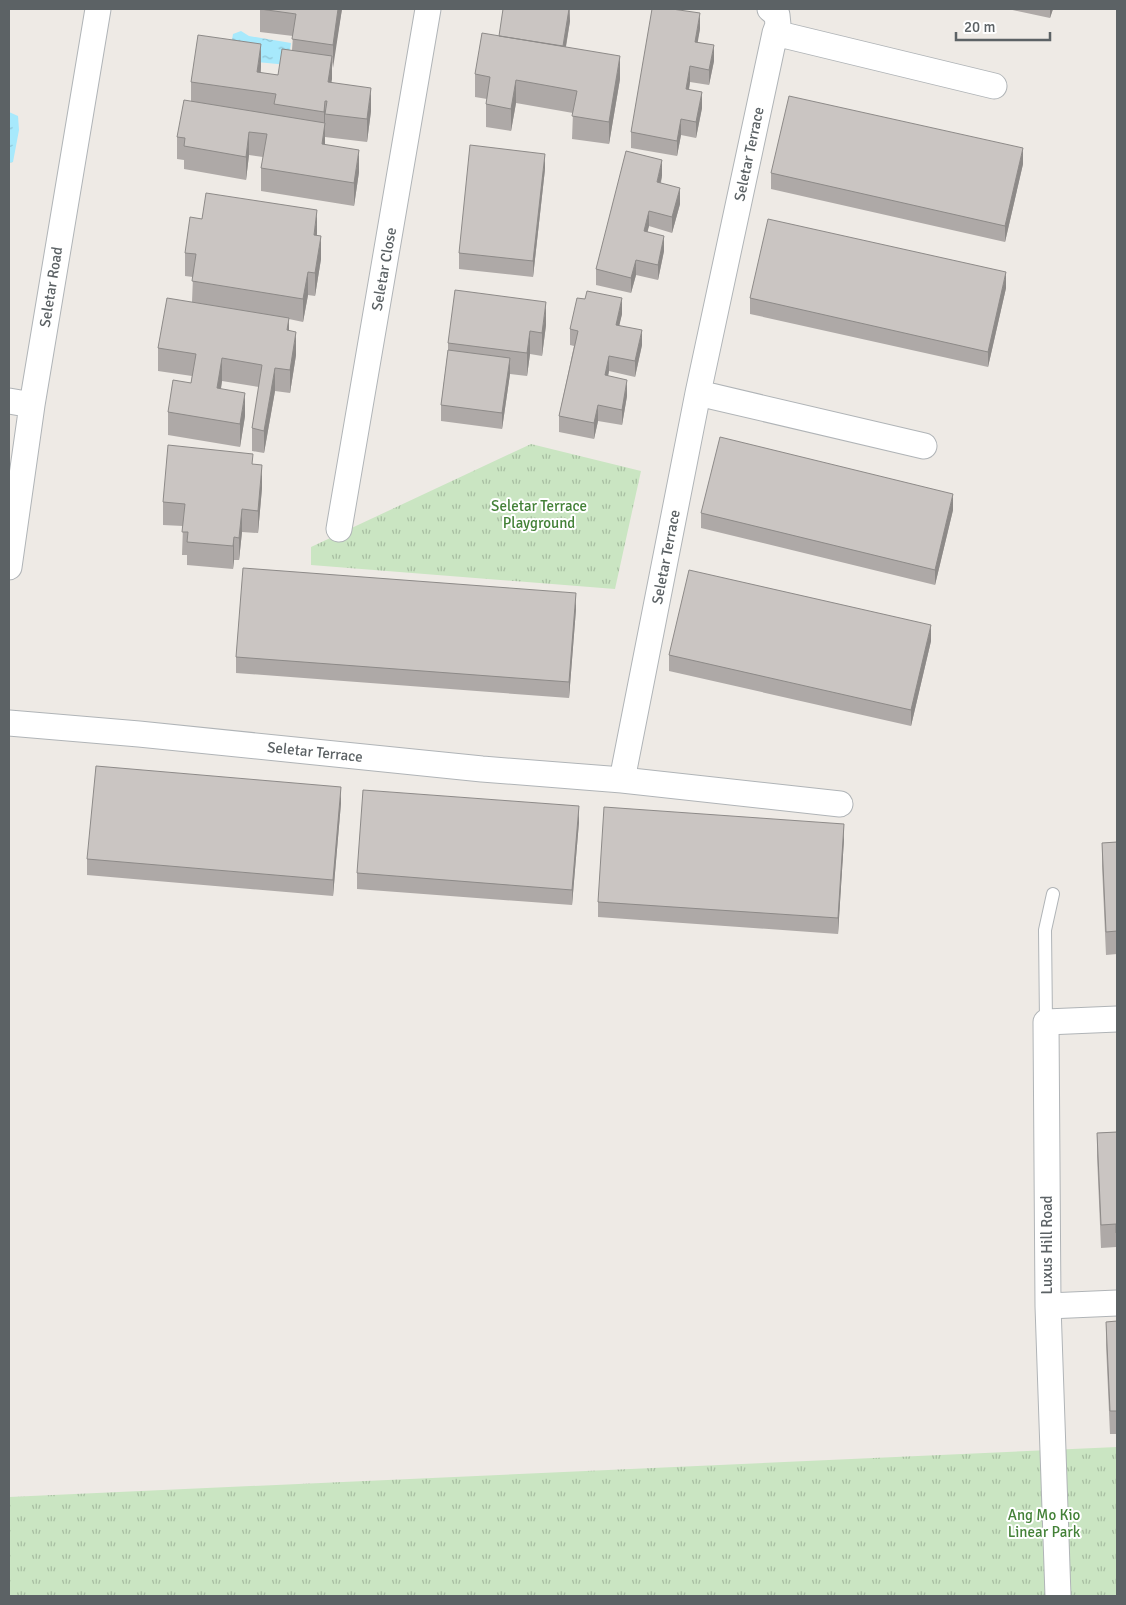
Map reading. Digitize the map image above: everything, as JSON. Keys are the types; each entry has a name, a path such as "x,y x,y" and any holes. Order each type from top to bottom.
{"street":[{"name":"Seletar Road","path":"9,567 20,403 98,9"},
{"name":"Seletar Close","path":"339,529 428,9"},
{"name":"Seletar Terrace","path":"622,780 698,393 778,26 777,15 770,9"},
{"path":"775,33 994,86"},
{"path":"698,393 924,446"},
{"name":"Seletar Terrace","path":"9,723 159,736 482,769 622,780 840,804"},
{"path":"1046,1022 1117,1019"},
{"name":"Luxus Hill Road","path":"1046,1022 1048,1306 1058,1596"},
{"path":"1048,1306 1117,1303"}],"lane":[{"name":"Luxus Hill Road","path":"1046,1022 1045,930 1053,894"}],"green space":[{"name":"Seletar Terrace Playground","path":"531,444 641,471 615,589 311,565 311,547"},
{"name":"Ang Mo Kio Linear Park","path":"1117,1447 1117,1596 9,1596 9,1497"}],"water":[{"path":"241,31 249,36 291,43 288,65 237,60 230,52 233,34"},
{"path":"9,112 18,116 19,130 13,162 9,163"}],"building":[{"path":"260,9 338,9 333,45 292,39 296,14"},
{"path":"503,9 569,9 563,46 499,36"},
{"path":"652,9 672,9 700,13 695,42 714,45 709,70 690,66 686,89 702,92 696,122 681,119 677,141 631,132"},
{"path":"482,33 620,56 609,122 572,116 577,91 516,80 511,109 486,104 490,77 475,74"},
{"path":"198,35 261,44 257,72 278,75 282,49 332,56 328,82 371,88 367,119 325,114 327,101 325,101 324,112 274,104 276,94 191,82"},
{"path":"789,96 1023,148 1005,226 771,173"},
{"path":"184,100 325,123 322,144 359,150 354,183 261,168 267,134 249,132 246,157 184,146 185,138 177,137"},
{"path":"470,145 545,154 533,261 459,253"},
{"path":"626,151 662,160 657,182 680,188 672,217 649,211 644,231 664,236 658,265 636,260 631,278 596,269"},
{"path":"206,193 317,210 314,235 321,236 315,273 308,272 303,299 192,281 196,254 185,253 190,217 202,219"},
{"path":"768,219 1006,272 988,352 750,298"},
{"path":"455,290 546,302 542,333 530,331 527,353 448,343"},
{"path":"587,291 622,298 616,325 642,330 635,361 609,356 605,375 627,380 622,410 598,405 594,423 559,416 578,331 570,329 577,298 585,299"},
{"path":"167,298 289,318 287,330 296,332 290,370 275,368 264,431 252,428 262,365 222,358 217,388 245,393 240,424 168,412 173,380 191,383 196,354 158,348"},
{"path":"448,350 510,358 502,413 441,405"},
{"path":"720,437 953,494 935,570 701,513"},
{"path":"168,445 253,454 252,464 262,465 258,511 242,509 239,538 234,537 233,546 187,542 188,532 182,532 185,504 163,502"},
{"path":"243,568 576,593 569,682 236,657"},
{"path":"689,570 931,625 911,710 669,655"},
{"path":"96,766 341,787 333,880 87,859"},
{"path":"363,790 579,806 572,890 357,873"},
{"path":"604,807 844,824 838,918 598,902"},
{"path":"1117,842 1117,931 1106,932 1102,843"},
{"path":"1117,1132 1116,1233 1116,1224 1101,1225 1097,1133"},
{"path":"1117,1321 1117,1411 1110,1411 1106,1322"}]}
